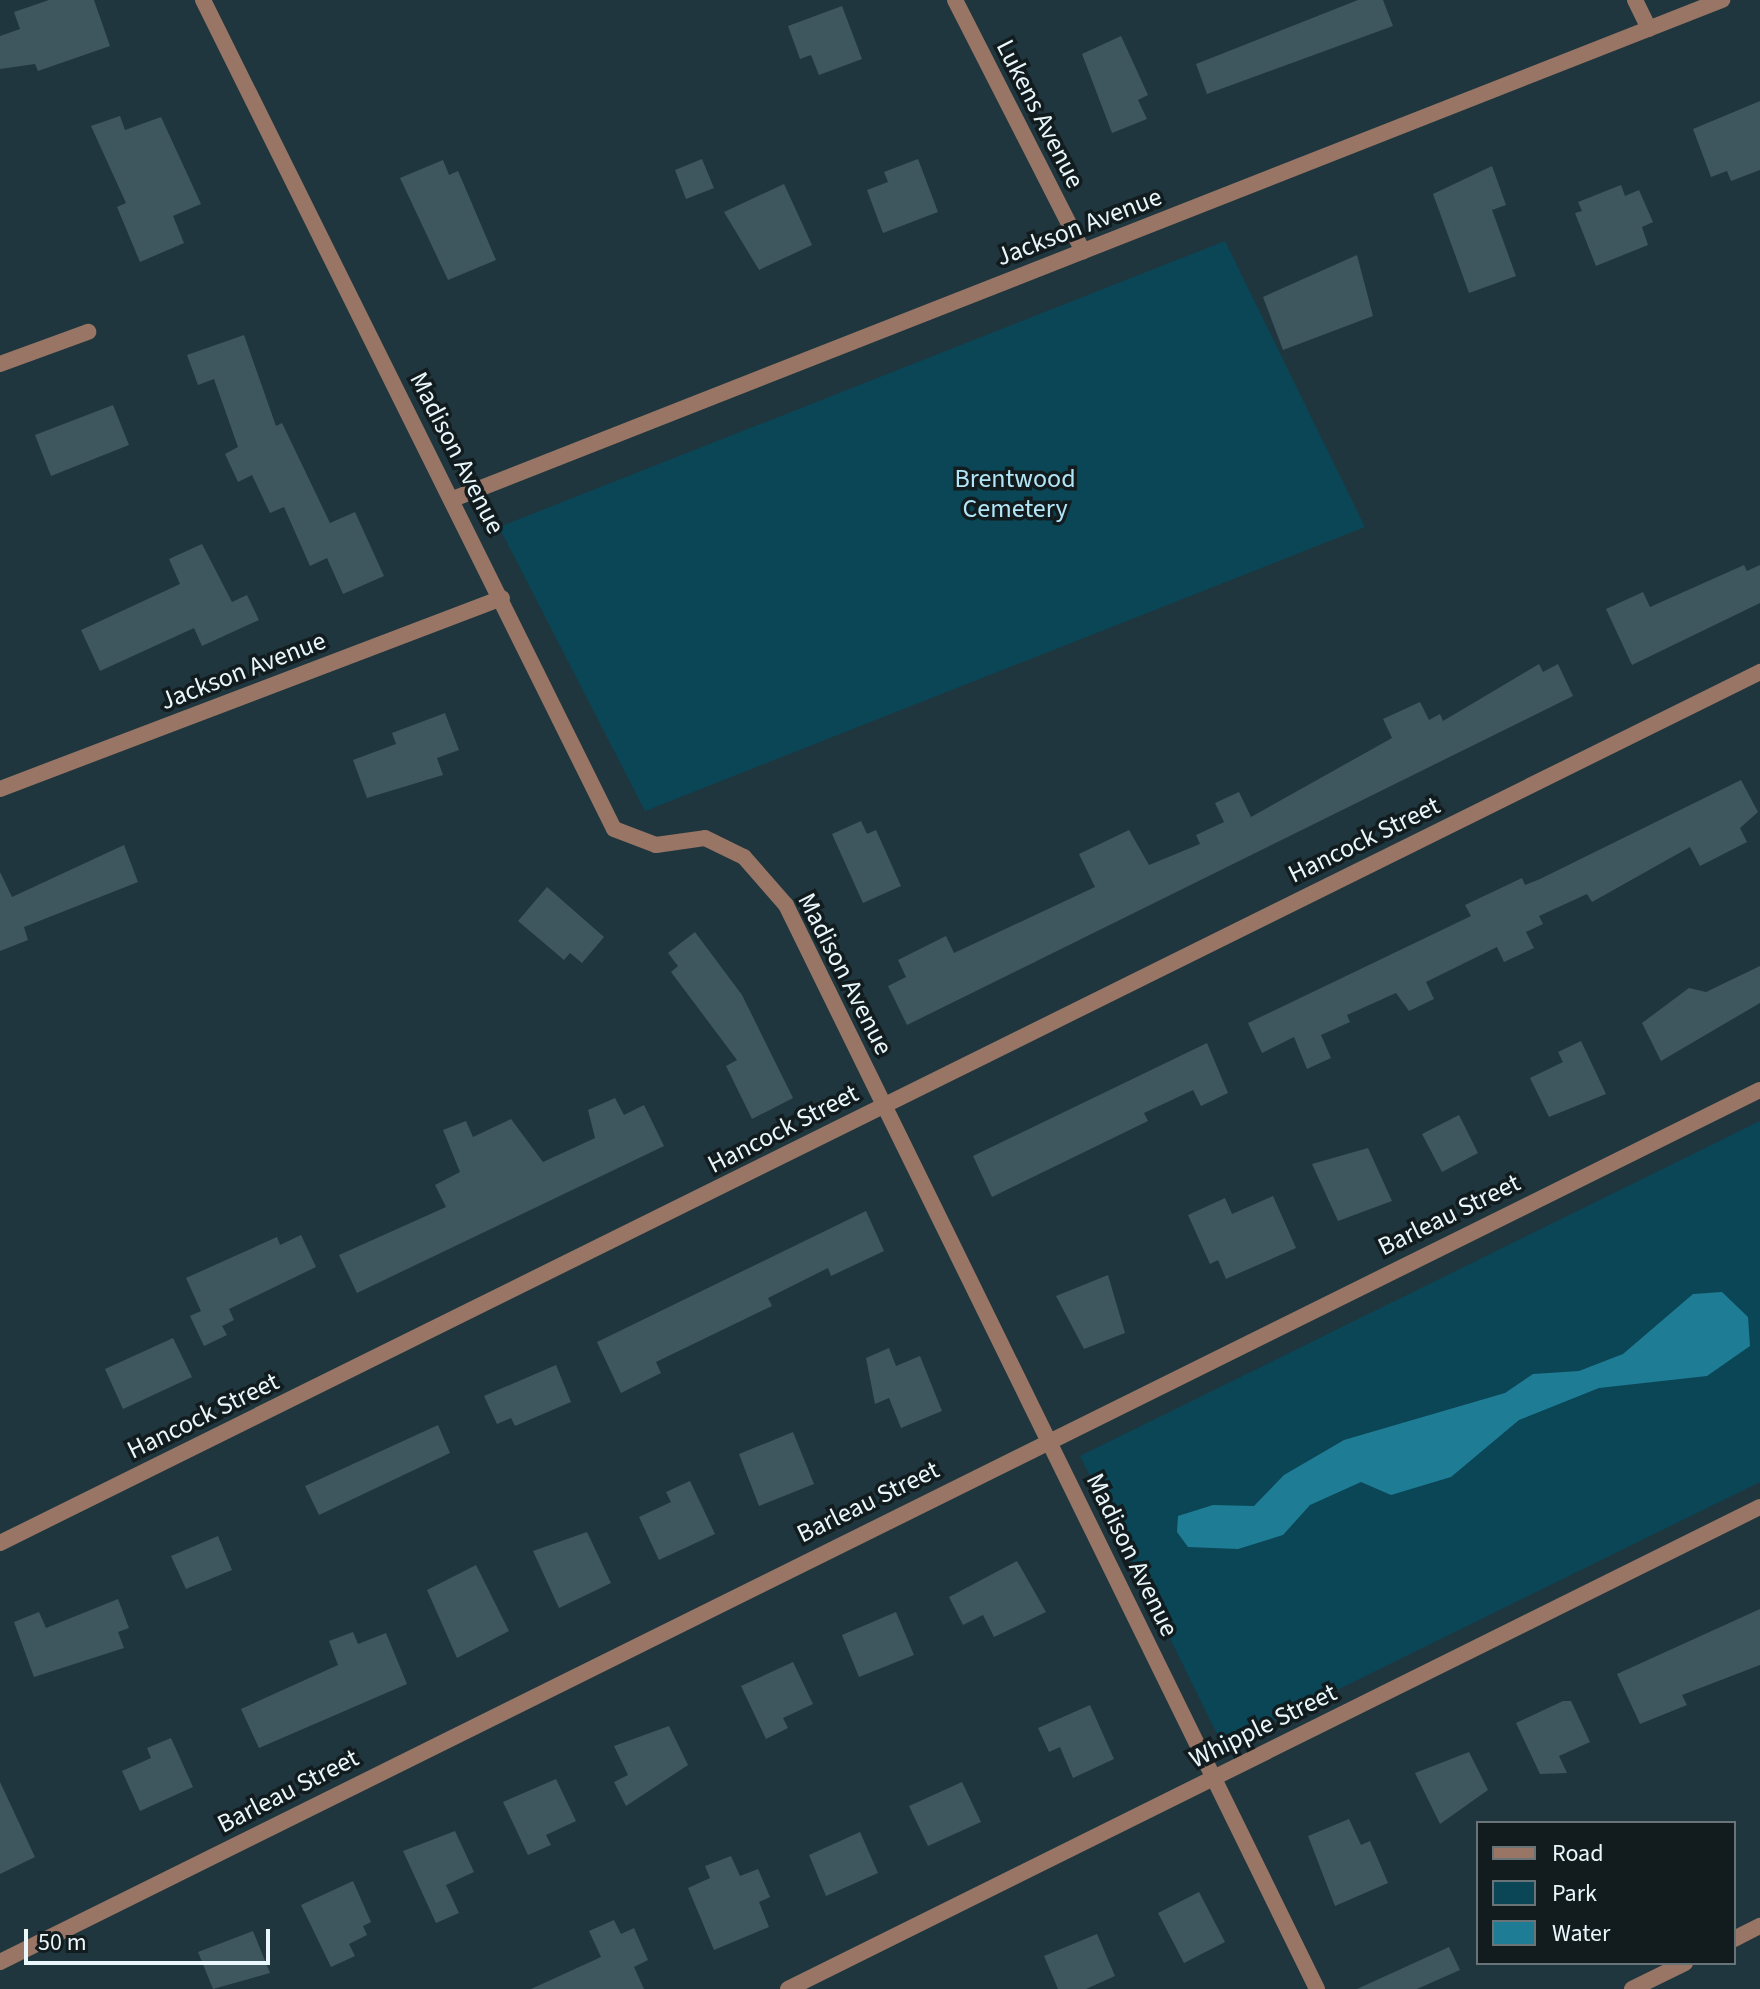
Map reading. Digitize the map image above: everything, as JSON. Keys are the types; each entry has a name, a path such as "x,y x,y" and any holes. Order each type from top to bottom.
{"street":[{"name":"Madison Avenue","path":"203,0 614,829 656,845 705,838 744,857 786,905 1317,1989"},
{"name":"Lukens Avenue","path":"955,0 1083,251"},
{"path":"1635,0 1649,29"},
{"name":"Jackson Avenue","path":"453,499 1722,0"},
{"path":"0,364 88,332"},
{"name":"Jackson Avenue","path":"0,789 502,598"},
{"name":"Hancock Street","path":"0,1543 1760,672"},
{"name":"Barleau Street","path":"0,1962 1760,1090"},
{"name":"Whipple Street","path":"788,1989 1760,1507"},
{"path":"1736,1938 1760,1926"},
{"path":"1632,1989 1681,1965"}],"green space":[{"name":"Brentwood Cemetery","path":"1225,241 1365,527 645,811 499,527"},
{"path":"1760,1121 1760,1482 1223,1746 1080,1456"}],"water":[{"path":"1722,1292 1748,1317 1750,1346 1707,1376 1599,1388 1519,1420 1451,1477 1391,1495 1361,1482 1310,1505 1283,1535 1238,1549 1188,1547 1177,1532 1178,1516 1213,1505 1254,1506 1284,1475 1344,1440 1505,1393 1533,1374 1579,1371 1623,1354 1693,1294"}],"building":[{"path":"49,0 94,0 110,46 38,71 35,64 0,69 0,36 20,29 14,12"},
{"path":"1358,0 1383,0 1393,26 1207,94 1196,64"},
{"path":"842,6 862,59 819,75 811,55 800,59 788,26"},
{"path":"1121,36 1148,95 1138,100 1147,119 1112,133 1082,54"},
{"path":"1760,101 1760,170 1731,181 1727,171 1711,177 1693,129"},
{"path":"120,116 125,130 161,117 201,204 173,216 184,243 140,262 117,207 126,203 91,126"},
{"path":"702,159 714,188 686,199 675,170"},
{"path":"918,159 938,212 883,233 867,190 888,182 884,172"},
{"path":"443,160 449,175 458,171 496,260 448,280 400,178"},
{"path":"1492,166 1506,205 1492,210 1516,276 1469,293 1433,194"},
{"path":"784,184 812,245 759,270 724,212"},
{"path":"1621,185 1625,196 1639,190 1653,222 1642,227 1648,245 1596,266 1575,213 1582,211 1578,202"},
{"path":"1357,255 1373,316 1283,350 1263,297"},
{"path":"244,335 276,426 282,423 330,523 355,512 384,576 343,594 327,558 310,566 284,507 270,513 252,475 238,482 225,454 238,447 214,379 198,385 187,355"},
{"path":"113,405 129,445 51,476 35,435"},
{"path":"202,544 232,602 247,595 259,620 202,646 194,628 100,671 81,630 180,584 169,559"},
{"path":"1744,565 1747,571 1760,565 1760,603 1632,665 1606,609 1643,592 1650,607"},
{"path":"1539,664 1543,672 1558,664 1573,696 907,1025 888,986 906,977 898,960 946,936 954,953 1095,887 1079,854 1129,830 1149,865 1200,844 1196,835 1224,822 1215,803 1239,792 1251,817 1392,738 1383,719 1420,702 1429,720 1440,714 1443,721"},
{"path":"445,713 459,750 437,758 443,775 367,798 353,760 396,744 392,733"},
{"path":"1741,780 1758,812 1740,828 1747,842 1700,866 1690,847 1592,902 1587,894 1539,916 1543,924 1526,932 1534,948 1504,962 1497,947 1426,982 1434,999 1409,1011 1396,993 1347,1015 1350,1022 1321,1035 1331,1058 1307,1069 1294,1037 1262,1053 1248,1023 1471,916 1465,905 1522,878 1525,885 1540,879"},
{"path":"861,821 867,834 876,830 901,886 863,903 832,834"},
{"path":"124,845 138,882 24,927 28,940 0,951 0,872 12,897"},
{"path":"547,887 604,937 582,963 570,953 564,960 518,921"},
{"path":"695,932 742,995 793,1098 752,1119 726,1066 737,1060 671,972 678,966 668,953"},
{"path":"1760,966 1760,1003 1661,1061 1642,1023 1689,988 1706,992"},
{"path":"1581,1041 1606,1094 1549,1117 1530,1078 1563,1062 1558,1052"},
{"path":"1207,1043 1228,1093 1201,1106 1193,1090 1144,1113 1148,1121 992,1197 973,1156"},
{"path":"615,1098 624,1115 644,1105 664,1146 357,1293 339,1255 446,1207 435,1185 460,1172 443,1130 466,1121 473,1137 511,1119 543,1162 595,1138 588,1110"},
{"path":"1459,1115 1478,1153 1442,1172 1422,1134"},
{"path":"1368,1148 1392,1201 1338,1221 1312,1164"},
{"path":"1273,1196 1296,1248 1226,1279 1218,1260 1210,1264 1188,1215 1225,1198 1232,1214"},
{"path":"866,1211 884,1251 831,1276 828,1268 768,1298 772,1306 656,1362 661,1373 621,1393 597,1342"},
{"path":"301,1235 316,1267 229,1309 234,1320 222,1326 227,1335 204,1346 190,1316 201,1311 186,1278 277,1237 280,1245"},
{"path":"1108,1275 1125,1333 1084,1349 1056,1296"},
{"path":"173,1338 192,1377 123,1409 105,1369"},
{"path":"889,1348 896,1366 920,1356 942,1411 901,1428 889,1398 875,1404 866,1358"},
{"path":"556,1365 571,1402 515,1426 511,1418 497,1424 484,1396"},
{"path":"438,1425 450,1453 319,1515 305,1486"},
{"path":"793,1432 814,1484 759,1506 739,1454"},
{"path":"690,1481 715,1534 659,1560 639,1517 671,1502 666,1492"},
{"path":"587,1532 611,1583 559,1608 533,1551"},
{"path":"218,1536 232,1570 186,1589 171,1556"},
{"path":"1017,1561 1046,1612 994,1637 983,1615 963,1625 949,1597"},
{"path":"476,1565 509,1631 457,1658 427,1590"},
{"path":"118,1599 129,1628 118,1632 124,1648 34,1677 14,1622 39,1612 46,1628"},
{"path":"1760,1609 1760,1665 1682,1695 1687,1705 1640,1724 1617,1674"},
{"path":"896,1612 914,1655 859,1677 842,1635"},
{"path":"353,1632 358,1644 386,1633 407,1684 259,1748 241,1709 338,1665 329,1641"},
{"path":"793,1662 813,1704 783,1718 788,1728 766,1739 741,1686"},
{"path":"1563,1701 1571,1701 1590,1742 1559,1756 1567,1773 1540,1774 1516,1723"},
{"path":"1090,1705 1114,1759 1073,1778 1060,1747 1049,1752 1038,1728"},
{"path":"669,1726 688,1765 626,1806 614,1782 628,1775 614,1746"},
{"path":"171,1738 193,1787 140,1811 122,1771 151,1758 147,1748"},
{"path":"1469,1752 1488,1790 1440,1824 1415,1773"},
{"path":"556,1779 576,1821 546,1835 551,1845 528,1855 503,1802"},
{"path":"0,1782 35,1857 0,1874"},
{"path":"962,1782 981,1822 928,1846 909,1806"},
{"path":"1349,1819 1361,1845 1370,1841 1388,1883 1335,1906 1308,1836"},
{"path":"455,1831 474,1872 446,1885 459,1913 436,1923 403,1851"},
{"path":"860,1832 878,1873 826,1896 809,1855"},
{"path":"731,1856 740,1876 758,1869 770,1897 759,1902 769,1927 714,1950 688,1888 710,1878 705,1866"},
{"path":"353,1881 371,1922 363,1926 367,1935 349,1944 355,1956 331,1967 301,1905"},
{"path":"1199,1892 1225,1942 1184,1963 1158,1913"},
{"path":"614,1920 621,1934 634,1928 648,1960 634,1967 644,1989 531,1989 601,1957 589,1931"},
{"path":"253,1931 270,1973 213,1989 198,1952"},
{"path":"1097,1934 1115,1976 1086,1989 1058,1989 1044,1956"},
{"path":"1449,1947 1460,1970 1417,1989 1357,1989"}]}
